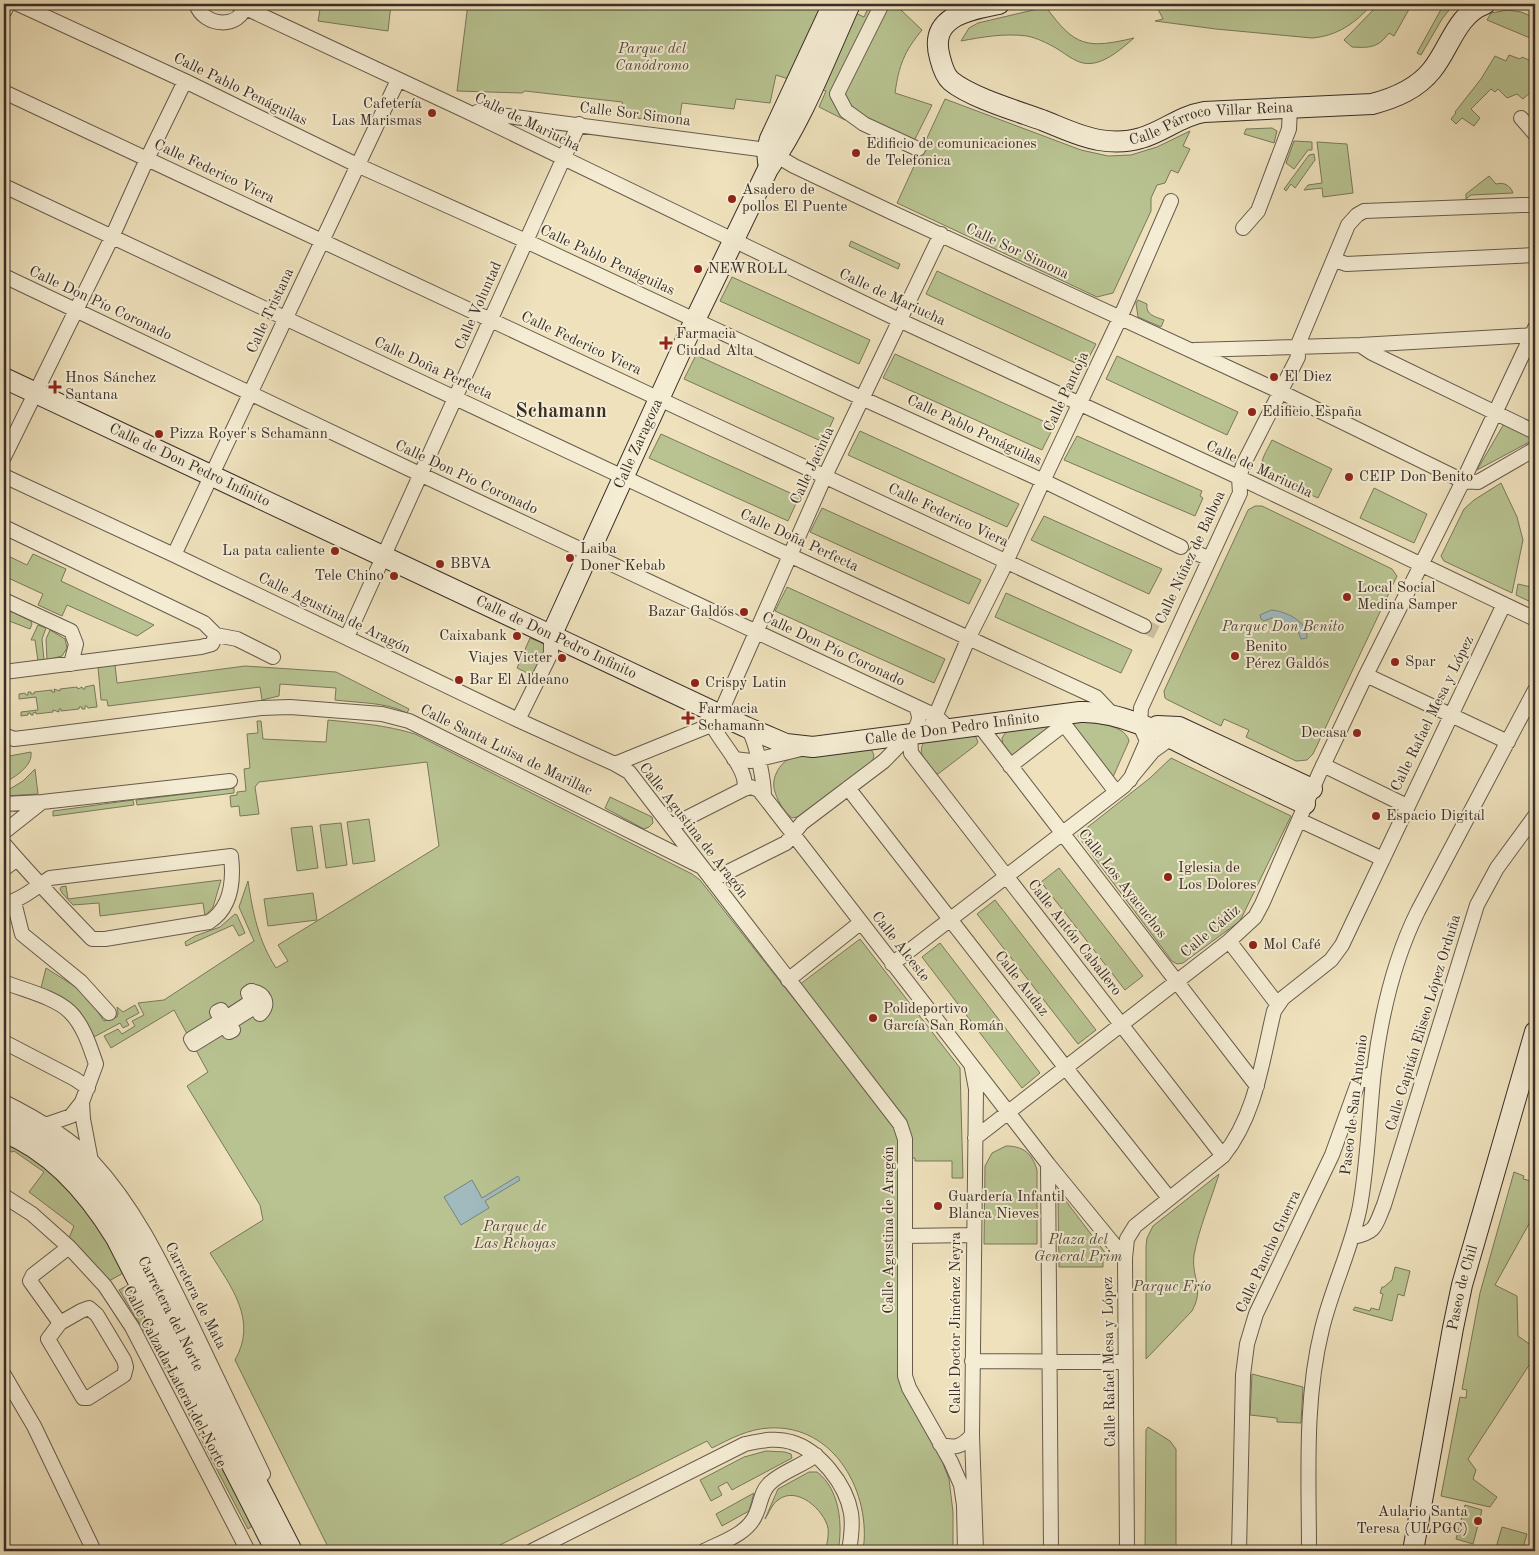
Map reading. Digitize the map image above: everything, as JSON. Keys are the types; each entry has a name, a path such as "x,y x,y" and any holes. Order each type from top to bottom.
{"street":[{"path":"4,12 8,4"},
{"name":"Calle Pablo Penáguilas","path":"18,4 185,81 357,164 1043,480 1181,547"},
{"path":"196,4 203,16 210,21 218,23 234,20 243,5"},
{"path":"798,99 833,4"},
{"path":"798,99 850,4"},
{"path":"882,4 838,94 846,111 864,124 918,149"},
{"name":"Calle Párroco Villar Reina","path":"999,4 969,10 950,19 942,28 937,39 938,53 942,67 950,80 969,92 1079,134 1098,140 1127,141 1142,138 1194,114 1372,104 1403,94 1433,69 1460,24 1475,7 1485,4"},
{"name":"Calle de Mariucha","path":"243,5 527,140 733,241 1535,618"},
{"name":"Calle Tristana","path":"174,555 398,80"},
{"path":"4,457 112,237 185,81"},
{"name":"Calle Federico Viera","path":"4,92 1144,626"},
{"name":"Calle Zaragoza","path":"518,720 551,653 552,636 659,398 798,99"},
{"path":"1243,228 1258,211 1289,129 1290,108"},
{"name":"Calle Sor Simona","path":"466,111 579,124 771,159 940,234 1281,392 1463,481"},
{"path":"1521,118 1535,134"},
{"path":"527,140 526,130 538,119"},
{"name":"Calle Voluntad","path":"347,637 579,124"},
{"name":"Calle Doña Perfecta","path":"4,186 1096,697 1114,716"},
{"name":"Calle Pantoja","path":"931,728 969,637 1120,318 1171,201"},
{"name":"Calle Núñez de Balboa","path":"1130,780 1147,741 1140,725 1141,708 1165,636 1202,556 1240,493 1239,478 1244,465 1298,357 1297,347 1335,260 1348,225 1357,215 1364,211 1374,210 1522,205 1532,205 1535,207"},
{"name":"Calle Jacinta","path":"712,715 756,632 862,398 940,234"},
{"path":"1335,260 1346,264 1535,255"},
{"name":"Calle Don Pío Coronado","path":"4,276 916,707 931,728"},
{"path":"1190,350 1360,345 1534,332"},
{"name":"Calle Cádiz","path":"975,1138 1229,941 1256,917 1323,765 1534,332"},
{"path":"1360,345 1372,354 1535,432"},
{"name":"Calle de Don Pedro Infinito","path":"4,378 552,636 712,715 786,744 813,746 873,739 931,728 980,726 1059,718 1090,711 1114,716 1171,738 1305,804"},
{"path":"1463,481 1478,482 1535,449"},
{"name":"Calle Agustina de Aragón","path":"4,476 629,772 900,1124 905,1139 905,1376 909,1388 951,1462 961,1485 964,1505 965,1551"},
{"path":"4,527 204,623 216,636 236,639 273,657"},
{"path":"4,600 71,631 76,644 71,664"},
{"name":"Calle Rafael Mesa y López","path":"1127,1551 1125,1258 1127,1240 1135,1226 1223,1156 1229,1149 1252,1104 1272,1018 1278,1005 1331,960 1342,945 1450,714 1504,604"},
{"path":"4,672 201,648 212,644 216,636"},
{"path":"1366,675 1508,742"},
{"name":"Paseo de San Antonio","path":"1309,1551 1310,1428 1313,1373 1326,1312 1353,1237 1360,1205 1374,1071 1382,1019 1396,964 1405,936 1535,690"},
{"name":"Calle Santa Luisa de Marillac","path":"7,740 261,708 290,707 382,714 409,720 702,868"},
{"name":"Calle Don Pío Coronado","path":"916,707 920,716 919,722 931,728"},
{"path":"615,764 712,715 743,776 744,789"},
{"path":"1010,766 1058,730 1059,718"},
{"path":"1059,718 1116,792"},
{"name":"Calle de Don Pedro Infinito","path":"1140,725 1179,727 1305,804"},
{"name":"Calle Los Ayacuchos","path":"980,726 1257,1086"},
{"name":"Calle Alceste","path":"746,727 752,734 764,791 792,835 1007,1112 1125,1258"},
{"path":"712,880 786,843 802,823 931,728"},
{"name":"Calle Antón Caballero","path":"931,728 911,753 1223,1156"},
{"path":"892,964 1116,792 1130,780 1153,751 1171,738"},
{"path":"873,739 884,743 886,747 887,751 884,761"},
{"path":"734,759 758,760 813,746"},
{"path":"671,826 744,789 751,787 764,791 765,774 769,765 779,755"},
{"path":"1323,765 1407,806"},
{"path":"4,804 42,802 230,781"},
{"name":"Calle Audaz","path":"848,788 1169,1198"},
{"path":"4,832 42,802"},
{"path":"1305,804 1383,859"},
{"name":"Calle Capitán Eliseo López Orduña","path":"1353,1237 1366,1234 1374,1228 1384,1205 1477,906 1498,868 1535,816"},
{"path":"4,844 39,885 92,939 104,939 213,920 218,917 227,903 233,873 231,856 50,878 39,885 9,903 22,934 81,982 109,1013"},
{"path":"4,869 17,859"},
{"path":"788,980 860,923"},
{"path":"1229,941 1278,1005"},
{"path":"4,982 54,1001 70,1012 84,1033 96,1064 82,1102 70,1116 45,1125"},
{"path":"248,993 262,994 266,1003 260,1014 256,1006 229,1022 233,1030 229,1032 225,1025 194,1044 191,1039 222,1020 217,1012 221,1010 226,1018 252,1001 248,993"},
{"name":"Paseo de Chil","path":"1413,1551 1462,1285 1535,1032"},
{"path":"4,1042 75,1079 88,1088"},
{"name":"Calle Doctor Jiménez Neyra","path":"972,1065 976,1089 972,1361 972,1435 976,1551"},
{"name":"Calle Pancho Guerra","path":"1239,1551 1243,1375 1247,1344 1256,1314 1332,1155 1358,1083 1374,1071"},
{"name":"Carretera de Mata","path":"4,1102 45,1125 91,1161 128,1206 163,1266 300,1551"},
{"path":"82,1102 83,1119 91,1161"},
{"name":"Carretera del Norte","path":"4,1116 41,1135 66,1153 87,1172 117,1210 292,1551"},
{"name":"Carretera del Norte","path":"4,1132 34,1148 69,1176 92,1202 106,1222 116,1238 276,1551"},
{"path":"1048,1164 1051,1551"},
{"name":"Calle Calzada Lateral del Norte","path":"4,1196 32,1214 69,1247 105,1286 130,1323 248,1551"},
{"path":"905,1236 973,1235"},
{"path":"60,1323 30,1281 33,1275 69,1247"},
{"path":"89,1308 97,1315 124,1360 126,1367 124,1375 88,1398 82,1398 48,1339 60,1323 81,1310 89,1308"},
{"path":"972,1361 1126,1362"},
{"path":"4,1374 34,1426 94,1551"},
{"path":"940,1444 956,1447 972,1435"},
{"path":"532,1551 745,1444 772,1439 792,1442 816,1455 830,1469 842,1488 851,1513 849,1551"},
{"path":"951,1462 962,1454 973,1458"},
{"path":"704,1551 737,1535 748,1526 756,1516 764,1488 771,1481 809,1461 816,1455"}],"green space":[{"path":"321,4 391,4 388,31 318,21"},
{"name":"Parque del Canódromo","path":"468,4 835,4 864,17 870,4 891,4 901,10 922,30 903,59 895,93 932,105 914,141 837,109 845,120 819,107 826,91 776,75 770,103 736,99 734,109 682,103 679,123 626,117 622,102 525,91 522,93 457,91"},
{"path":"1170,4 1372,4 1353,23 1330,35 1312,38 1155,21 1163,19 1158,9"},
{"path":"1379,4 1412,4 1394,36 1389,33 1381,42 1373,46 1352,47 1344,40"},
{"path":"1444,4 1453,5 1442,19 1421,55 1417,53"},
{"path":"1046,7 1065,30 1083,42 1093,44 1134,38 1111,56 1090,64 1076,61 1049,44 1027,36 1002,35 961,41 969,28 978,23"},
{"path":"1508,10 1521,12 1535,18 1535,28 1530,38 1487,20 1491,13"},
{"path":"1509,55 1520,59 1522,57 1535,65 1535,88 1523,99 1517,94 1507,98 1498,89 1495,92 1491,89 1471,109 1480,118 1474,126 1462,118 1456,124 1451,119 1455,112 1481,79 1495,56 1506,61"},
{"path":"945,99 1081,150 1108,156 1131,155 1157,147 1190,131 1183,146 1190,149 1178,173 1171,170 1165,183 1157,185 1151,198 1151,211 1113,293 1097,297 897,203"},
{"path":"1272,128 1277,131 1274,143 1244,134 1246,129"},
{"path":"1294,141 1312,142 1312,150 1308,150 1294,169 1286,163"},
{"path":"1317,142 1347,144 1353,193 1323,197 1322,188 1304,190 1308,185 1322,183"},
{"path":"1314,154 1315,160 1295,188 1291,184 1286,191 1284,189 1309,155"},
{"path":"1489,176 1496,184 1508,186 1513,193 1471,195 1466,199 1466,194"},
{"path":"851,241 900,264 898,269 849,246"},
{"path":"937,271 1096,344 1084,367 926,294"},
{"path":"732,277 870,340 859,364 720,301"},
{"path":"1138,300 1147,304 1149,313 1164,320 1161,327 1138,317 1136,303"},
{"path":"895,354 1054,426 1042,450 883,378"},
{"path":"696,355 834,418 823,442 684,379"},
{"path":"1117,356 1238,412 1227,435 1106,379"},
{"path":"1505,422 1535,436 1535,439 1477,470"},
{"path":"860,431 1019,504 1007,527 848,455"},
{"path":"661,434 799,497 788,521 649,458"},
{"path":"1077,436 1202,491 1200,496 1203,498 1195,516 1064,460"},
{"path":"1272,440 1332,469 1318,498 1264,474 1262,461"},
{"path":"1501,483 1517,517 1523,540 1512,593 1444,561 1441,556 1464,509 1474,500"},
{"path":"1374,488 1427,514 1414,543 1360,518"},
{"name":"Parque Don Benito","path":"1255,506 1262,506 1392,569 1397,576 1313,754 1307,760 1296,761 1246,737 1249,730 1224,719 1221,726 1165,698 1164,691 1248,510"},
{"path":"822,508 981,580 969,604 810,532"},
{"path":"1044,516 1162,569 1149,594 1031,540"},
{"path":"4,554 27,565 33,554 66,569 61,581 154,625 137,636 67,605 62,616 38,605 43,594 4,576"},
{"path":"1518,584 1535,588 1535,604 1516,595"},
{"path":"787,587 945,659 934,683 775,611"},
{"path":"1006,593 1132,650 1121,673 995,617"},
{"path":"4,608 31,621 30,629 4,619"},
{"path":"38,625 46,628 42,639 44,660 38,661 35,640 31,640"},
{"path":"50,630 65,639 67,648 62,656 47,660 46,639"},
{"path":"530,638 547,645 533,676 517,668"},
{"path":"115,665 117,683 245,666 336,672 409,709 407,713 381,705 335,700 336,688 280,684 279,696 262,700 260,687 108,706 107,700 101,700 98,667"},
{"path":"94,685 97,707 88,708 85,706 85,709 79,707 79,709 61,711 59,709 59,712 53,710 53,712 36,714 36,712 33,715 28,713 28,715 21,716 21,712 38,710 36,697 19,699 19,694 25,693 28,695 28,692 34,694 34,692 52,690 52,692 55,692 54,689 60,691 60,689 77,687 78,689 82,687 85,689 85,687"},
{"name":"Parque de Las Rehoyas","path":"328,720 383,726 415,734 692,874 700,880 891,1122 898,1136 900,1381 940,1456 949,1479 953,1512 953,1551 863,1551 864,1529 861,1507 855,1486 844,1467 830,1450 813,1438 792,1430 769,1428 746,1432 712,1448 707,1441 488,1551 330,1551 235,1360 244,1331 243,1318 233,1291 210,1253 263,1220 260,1205 187,1086 208,1072 174,1010 111,1048 104,1036 118,1029 122,1034 135,1026 132,1021 144,1015 138,1003 164,1000 254,941 239,907 248,881 257,926 276,968 288,961 278,945 439,846 427,762 259,782 255,787 259,814 240,816 239,806 231,807 230,796 237,795 237,792 246,791 244,769 250,768 247,734 258,733 257,721 261,721 263,739 326,742"},
{"path":"1068,721 1103,724 1120,730 1126,735 1129,741 1113,777"},
{"path":"1055,725 1013,760 1003,746 1002,738 1008,729"},
{"path":"975,735 978,742 976,745 938,774 929,766 922,755 921,751 924,742"},
{"path":"871,749 874,755 872,765 801,816 792,818 781,805 775,792 774,780 779,768 785,761 806,754"},
{"path":"31,752 31,757 26,766 4,783 4,757"},
{"path":"1171,758 1291,816 1240,921 1183,963 1177,964 1172,961 1078,836 1150,778"},
{"path":"35,769 38,794 4,796 5,792 23,781"},
{"path":"234,788 234,793 137,805 136,800"},
{"path":"610,797 652,817 653,823 644,829 605,808"},
{"path":"133,800 134,805 53,816 53,811"},
{"path":"369,819 375,861 353,864 347,822"},
{"path":"341,823 347,865 326,868 320,825"},
{"path":"312,826 318,868 297,871 291,828"},
{"path":"1059,868 1143,976 1125,990 1041,882"},
{"path":"221,880 213,907 205,916 203,903 100,916 99,903 73,905 62,893 60,889 66,886 68,899"},
{"path":"313,893 317,920 268,926 264,899"},
{"path":"995,900 1096,1030 1078,1044 977,914"},
{"path":"235,914 245,933 239,936 233,925 186,946 185,942 195,936 220,927"},
{"name":"Polideportivo García San Román","path":"860,939 960,1068 963,1178 952,1178 952,1161 915,1161 915,1158 912,1158 911,1142 906,1121 799,985"},
{"path":"940,943 1040,1073 1022,1088 922,957"},
{"path":"46,968 76,987 104,1021 117,1017 117,1007 123,1012 135,1005 139,1013 126,1020 129,1025 123,1028 120,1023 92,1038 57,996 41,988"},
{"path":"4,1141 38,1160 65,1185 97,1226 125,1272 109,1281 69,1238 74,1226 29,1192 44,1172 14,1151 4,1149"},
{"path":"1006,1146 1017,1147 1026,1152 1037,1170 1037,1244 984,1244 985,1166 992,1153"},
{"path":"1514,1172 1524,1176 1523,1179 1535,1182 1530,1203 1535,1206 1535,1213 1495,1285 1517,1296 1518,1336 1535,1348 1535,1356 1468,1459 1476,1470 1473,1479 1497,1497 1490,1507 1441,1496 1460,1397 1466,1398 1467,1390 1462,1389 1480,1293"},
{"name":"Parque Frío","path":"1219,1174 1194,1255 1194,1270 1198,1289 1196,1303 1192,1311 1146,1359 1147,1238 1153,1226"},
{"name":"Plaza del General Prim","path":"1062,1196 1110,1259 1103,1259 1103,1267 1059,1267 1058,1197"},
{"path":"1395,1267 1410,1271 1404,1296 1398,1294 1392,1321 1353,1310 1355,1307 1370,1311 1371,1308 1379,1310 1383,1294 1380,1293 1382,1287 1392,1280"},
{"path":"128,1285 157,1341 152,1344 119,1290"},
{"path":"160,1347 204,1433 200,1436 155,1349"},
{"path":"1252,1374 1303,1387 1301,1423 1277,1422 1277,1418 1250,1415"},
{"path":"1148,1427 1170,1441 1176,1449 1176,1551 1145,1551 1146,1430"},
{"path":"206,1437 252,1526 248,1529 201,1439"},
{"path":"766,1451 785,1452 791,1454 792,1458 732,1490 727,1482 718,1487 722,1495 711,1501 700,1480 744,1457"},
{"path":"809,1472 817,1472 825,1479 835,1498 840,1520 838,1551 825,1551 828,1528 825,1521 815,1507 801,1498 785,1496 778,1500 772,1506 765,1519 778,1489"},
{"path":"754,1493 749,1511 722,1526 716,1514"},
{"path":"1465,1505 1482,1510 1473,1544 1456,1539"},
{"path":"1502,1527 1527,1534 1522,1551 1495,1551"}],"water":[{"path":"1271,610 1283,612 1295,618 1304,627 1307,638 1301,639 1297,629 1287,624 1272,618 1264,621 1261,619 1260,615"},
{"path":"518,1176 520,1180 485,1201 489,1208 461,1225 444,1197 472,1180 482,1198"}],"tunnel":[{"path":"1144,626 1158,633"}],"place":[{"name":"Cafetería Las Marismas","path":"432,113"},
{"name":"Edificio de comunicaciones de Telefonica","path":"856,153"},
{"name":"Asadero de pollos El Puente","path":"732,199"},
{"name":"NEWROLL","path":"698,269"},
{"name":"Farmacia Ciudad Alta","path":"666,343"},
{"name":"El Diez","path":"1274,377"},
{"name":"Hnos Sánchez Santana","path":"55,387"},
{"name":"Edificio España","path":"1252,412"},
{"name":"Pizza Royer's Schamann","path":"159,434"},
{"name":"CEIP Don Benito","path":"1349,477"},
{"name":"La pata caliente","path":"335,551"},
{"name":"Laiba Doner Kebab","path":"570,558"},
{"name":"BBVA","path":"440,564"},
{"name":"Tele Chino","path":"394,576"},
{"name":"Local Social Medina Samper","path":"1347,597"},
{"name":"Bazar Galdós","path":"744,612"},
{"name":"Caixabank","path":"517,636"},
{"name":"Benito Pérez Galdós","path":"1235,656"},
{"name":"Viajes Victer","path":"562,658"},
{"name":"Spar","path":"1395,662"},
{"name":"Bar El Aldeano","path":"459,680"},
{"name":"Crispy Latin","path":"695,683"},
{"name":"Farmacia Schamann","path":"688,718"},
{"name":"Decasa","path":"1357,733"},
{"name":"Espacio Digital","path":"1376,816"},
{"name":"Iglesia de Los Dolores","path":"1168,877"},
{"name":"Mol Café","path":"1253,945"},
{"name":"Polideportivo García San Román","path":"873,1018"},
{"name":"Guardería Infantil Blanca Nieves","path":"938,1206"},
{"name":"Aulario Santa Teresa (ULPGC)","path":"1478,1521"}],"district":[{"name":"Schamann","path":"561,412"}]}
